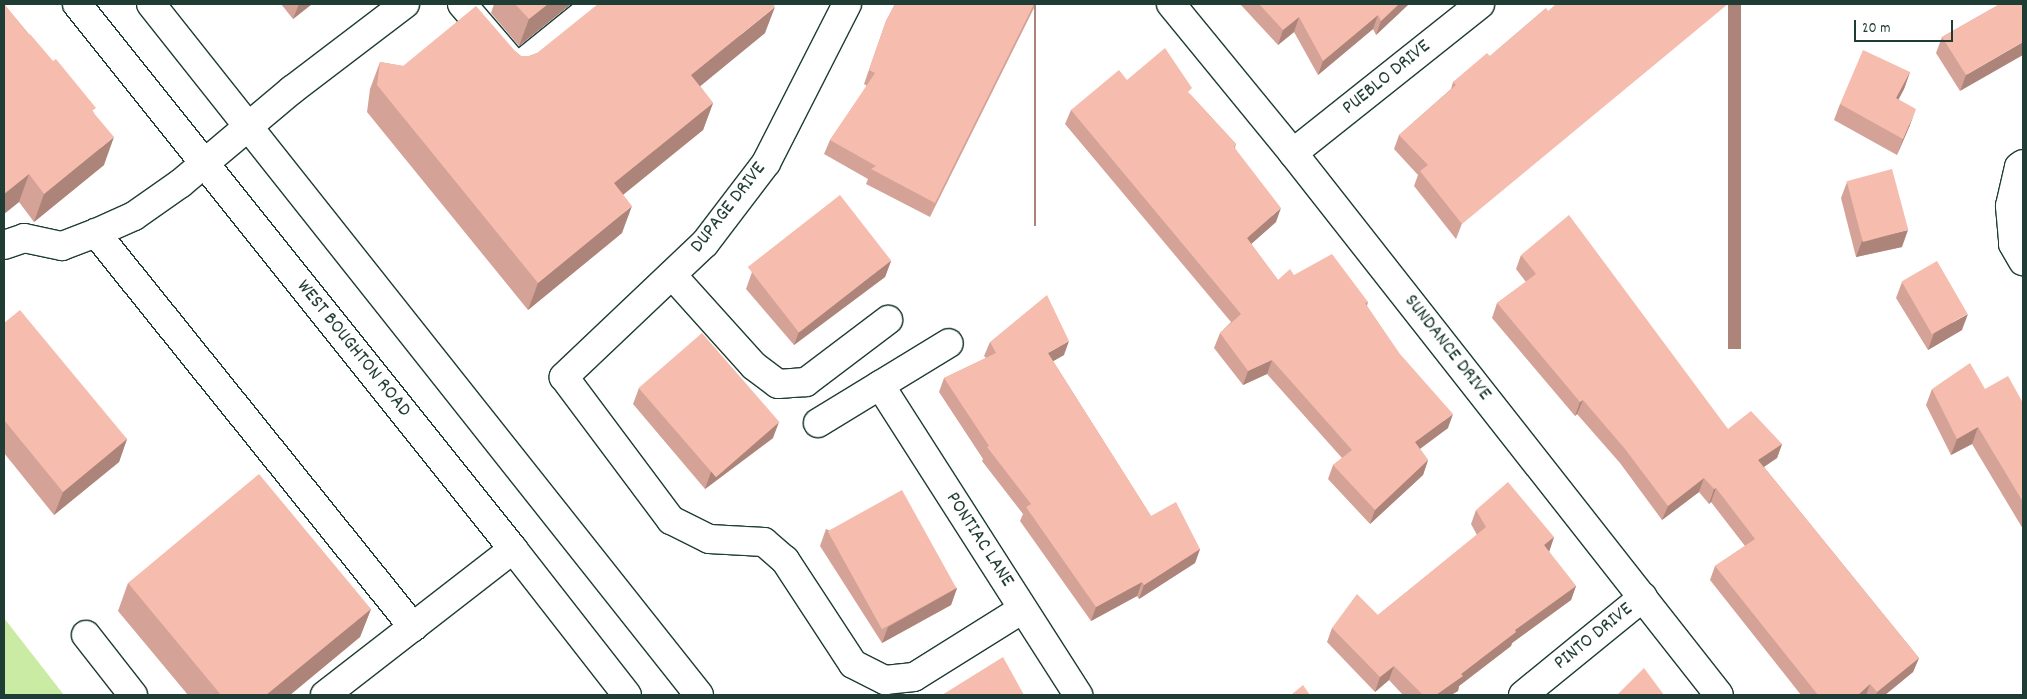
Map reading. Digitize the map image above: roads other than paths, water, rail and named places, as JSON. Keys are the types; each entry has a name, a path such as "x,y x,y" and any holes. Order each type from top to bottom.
{"street":[{"name":"WEST BOUGHTON ROAD","path":"77,4 513,549 627,695"},
{"path":"151,4 699,695"},
{"path":"4,245 24,238 62,246 134,216 181,184 292,90 405,4"},
{"path":"462,4 517,68 596,4"},
{"name":"DUPAGE DRIVE","path":"847,4 766,163 705,243 564,377 671,520 709,539 764,542 786,560 853,664 885,680 914,677 1024,610"},
{"name":"SUNDANCE DRIVE","path":"1171,4 1293,153 1719,695"},
{"name":"PUEBLO DRIVE","path":"1293,153 1480,4"},
{"path":"2023,164 2019,167 2010,206 2013,244 2023,261"},
{"path":"96,233 413,627"},
{"path":"672,275 754,366 778,384 806,382 888,320"},
{"path":"818,423 949,343"},
{"name":"PONTIAC LANE","path":"880,385 1078,695"},
{"path":"325,695 513,549"},
{"name":"PINTO DRIVE","path":"1523,695 1643,597"},
{"path":"86,634 132,695"}]}
